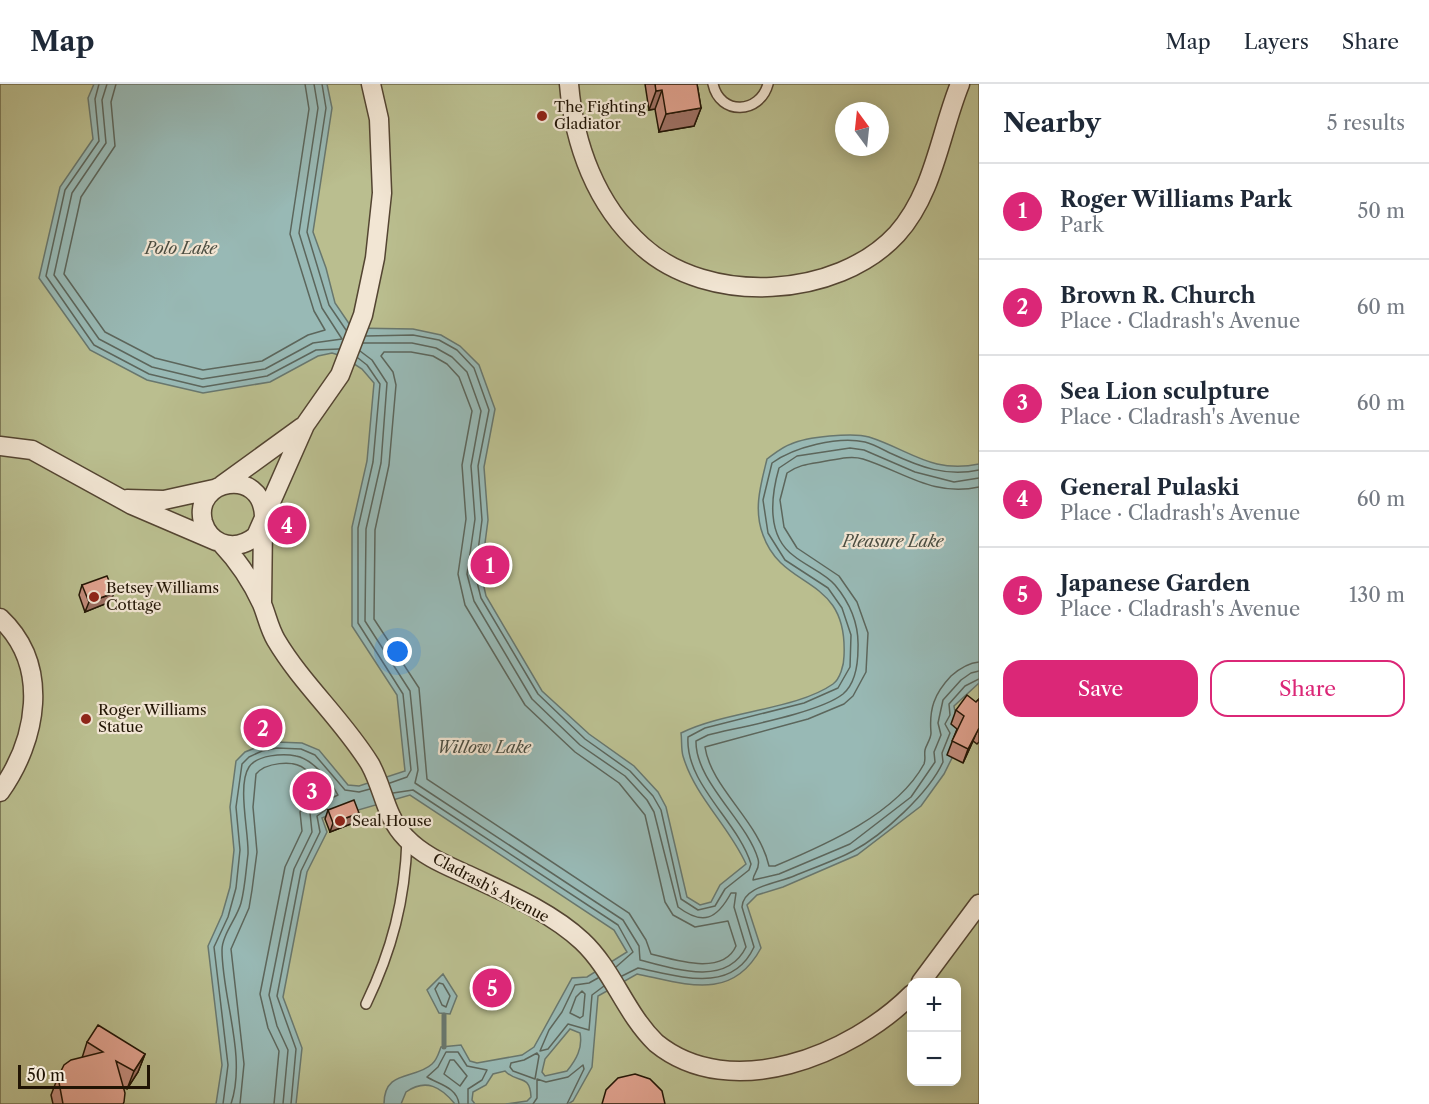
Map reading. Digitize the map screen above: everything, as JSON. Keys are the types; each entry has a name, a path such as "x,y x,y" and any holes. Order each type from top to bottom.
{"street":[{"path":"0,446 32,450 114,496 219,542 244,544 256,536 305,424 343,368 363,315 376,250 382,194 380,129 372,84"},
{"path":"569,84 575,127 588,170 609,206 631,235 654,256 685,271 719,282 756,287 793,286 834,274 868,258 896,234 919,201 960,84"},
{"path":"219,542 207,531 202,514 206,498 305,424"},
{"path":"114,496 141,500 164,500 234,483 253,490 262,502 264,520"},
{"name":"Cladrash's Avenue","path":"262,605 264,520"},
{"name":"Cladrash's Avenue","path":"219,542 246,575 262,605 276,640 356,744 376,779 393,823 407,840 431,857 502,891 563,926 583,941 602,964 641,1027 669,1054 704,1070 741,1075 775,1072 824,1057 870,1029 907,998"},
{"path":"0,618 22,650 32,681 34,706 31,729 22,755 0,792"},
{"path":"924,978 979,904"}],"lane":[{"path":"713,84 718,97 738,108 756,103 764,96 768,84"},
{"path":"366,1005 383,968 398,925 405,882 407,840"}],"green space":[{"path":"0,84 979,84 979,1104 0,1104"}],"water":[{"path":"94,84 327,84 332,108 313,232 335,303 352,328 413,329 441,335 460,346 479,365 495,409 484,467 488,520 481,574 486,596 542,691 589,734 634,766 658,792 666,807 687,897 700,905 711,902 720,885 746,864 688,771 682,753 681,733 718,720 800,700 818,693 835,682 840,675 843,663 842,630 836,611 825,597 772,553 763,535 758,506 767,459 784,447 798,441 852,435 884,442 934,463 948,466 979,464 979,683 954,706 958,730 952,758 944,774 921,806 857,855 783,887 757,895 747,905 761,948 749,965 736,976 722,983 706,985 673,982 637,974 598,996 592,1067 573,1101 568,1104 506,1104 527,1101 531,1097 525,1082 505,1071 493,1074 486,1085 473,1092 472,1100 475,1104 455,1104 439,1089 427,1085 406,1092 401,1104 384,1104 385,1093 389,1085 395,1080 425,1069 432,1064 441,1047 461,1045 470,1061 477,1063 522,1055 534,1047 572,978 587,977 627,952 614,930 410,795 355,811 351,806 322,818 327,832 307,872 283,997 302,1048 296,1104 216,1104 222,1065 208,946 222,915 230,887 234,850 230,807 236,761 245,752 260,746 276,742 302,743 319,750 348,785 359,786 405,771 397,695 352,626 352,527 367,461 374,383 362,369 342,356 332,353 318,356 270,382 203,393 147,380 90,350 39,278 60,187 93,139 88,98","holes":["570,1029 580,1033 578,1053 567,1071 545,1076 542,1072 545,1059"]},
{"path":"443,974 457,996 450,1014 439,1013 427,990"}],"building":[{"path":"655,84 697,84 701,108 666,114 662,90 656,91"},
{"path":"107,576 114,593 89,602 82,585"},
{"path":"967,695 976,702 979,699 979,728 968,749 952,741 964,716 956,710"},
{"path":"354,800 359,813 333,823 328,810"},
{"path":"98,1025 145,1054 134,1071 116,1061 125,1093 124,1102 123,1104 63,1104 58,1077 64,1065 71,1060 103,1052 87,1042"},
{"path":"635,1074 650,1079 662,1091 665,1104 602,1104 606,1090 618,1078"}],"waterway":[{"path":"444,1015 444,1047"}],"place":[{"name":"The Fighting Gladiator","path":"542,116"},
{"name":"General Pulaski","path":"287,525"},
{"name":"Roger Williams Park","path":"490,565"},
{"name":"Betsey Williams Cottage","path":"94,597"},
{"name":"Roger Williams Statue","path":"86,719"},
{"name":"Brown R. Church","path":"263,728"},
{"name":"Sea Lion sculpture","path":"312,791"},
{"name":"Seal House","path":"340,821"},
{"name":"Japanese Garden","path":"492,988"}],"water label":[{"name":"Polo Lake","path":"181,248"},
{"name":"Pleasure Lake","path":"893,541"},
{"name":"Willow Lake","path":"484,747"}]}
